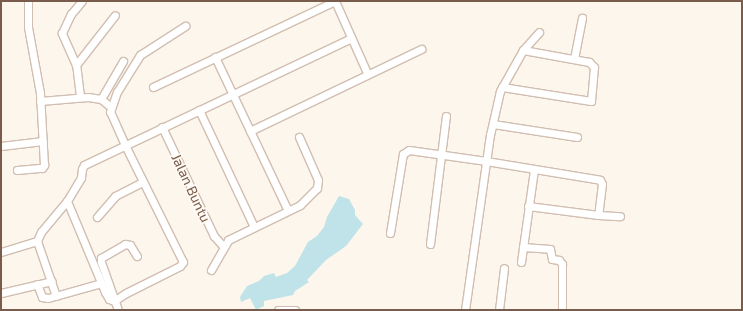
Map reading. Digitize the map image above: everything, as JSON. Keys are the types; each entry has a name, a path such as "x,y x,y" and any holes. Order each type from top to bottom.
{"street":[{"path":"17,170 44,167 40,101 28,26 28,1"},
{"path":"80,96 76,65 62,33 71,14 82,1"},
{"path":"153,87 335,1 367,73"},
{"path":"76,65 115,15"},
{"path":"574,59 582,18"},
{"path":"114,301 126,293 180,266 183,262 125,145 113,119 111,107 116,92 140,55 185,26"},
{"path":"465,310 486,161 502,87 523,50 539,32"},
{"path":"56,296 52,280 37,241 41,232 68,200 81,178 82,169 84,166 162,127 351,38"},
{"path":"250,130 367,73 421,49"},
{"path":"502,87 591,101 594,67 589,62 523,50"},
{"path":"216,57 288,211"},
{"path":"101,98 123,61"},
{"path":"40,101 80,96 101,98 111,107"},
{"path":"199,110 254,227"},
{"path":"430,244 446,116"},
{"path":"493,124 577,137"},
{"name":"Jalan Buntu","path":"162,127 214,236 224,247"},
{"path":"211,270 228,240 304,203 319,183 299,137"},
{"path":"1,146 43,141"},
{"path":"390,233 403,154 411,150 600,180 602,184 602,191 598,215"},
{"path":"521,262 534,170"},
{"path":"97,217 115,196 143,182"},
{"path":"68,200 101,283 109,299 114,301"},
{"path":"528,206 598,215 620,216"},
{"path":"1,252 37,241"},
{"path":"118,310 101,258 125,244 130,244 137,256"},
{"path":"523,247 550,249 552,259 559,260 562,264 562,310"},
{"path":"498,310 504,268"},
{"path":"1,293 52,280"},
{"path":"38,284 42,297 48,298 101,283"},
{"path":"278,310 295,310"}],"water":[{"path":"339,196 349,199 355,210 355,215 363,224 346,246 326,260 307,280 309,282 295,291 293,295 264,301 264,306 256,310 250,298 241,302 240,297 247,286 259,281 264,276 274,273 276,277 287,273 295,266 308,242 317,236 324,227 327,217"}]}
